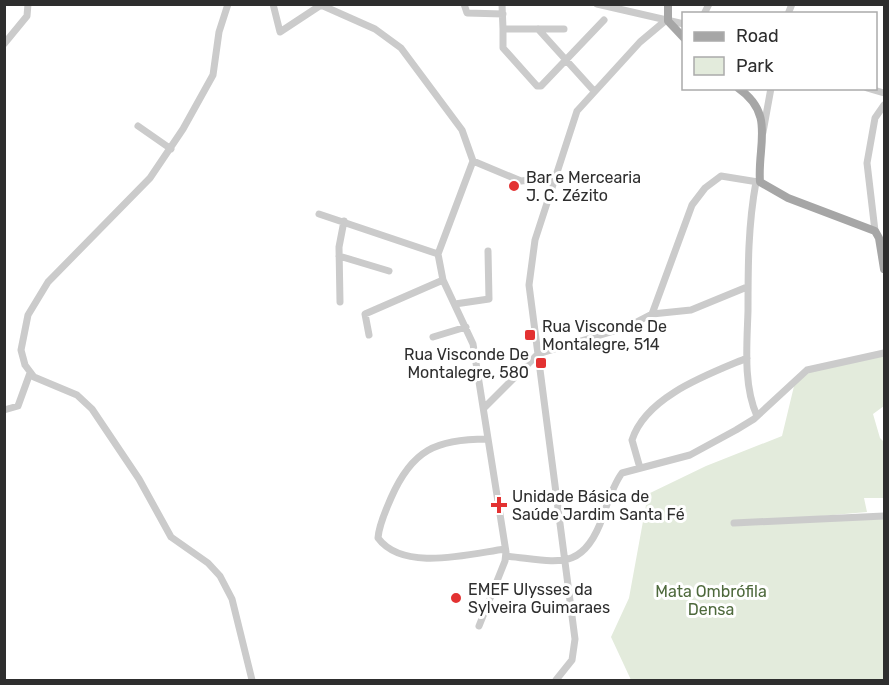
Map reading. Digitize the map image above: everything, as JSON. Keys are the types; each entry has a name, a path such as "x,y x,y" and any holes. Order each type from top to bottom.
{"main road":[{"path":"668,4 666,21 682,36"},
{"path":"740,90 757,106 763,132 758,182 788,198 875,231 879,238 885,269"}],"street":[{"path":"4,44 27,16 28,4"},
{"path":"228,4 219,32 213,75 171,149 145,183 56,273 43,290 28,315 22,334 21,350 30,373 48,384 76,395 87,404 139,479 171,537 208,562 220,576 232,598 252,681"},
{"path":"273,4 280,32 321,5 369,25 401,48 462,130 473,161 438,254 443,280 475,350 506,553 479,627"},
{"path":"464,4 467,13 502,14"},
{"path":"502,4 505,54 537,86 542,86 604,20"},
{"path":"597,4 682,24"},
{"path":"556,681 570,665 575,646 528,274 535,240 577,111 640,42 666,21"},
{"path":"503,29 564,29"},
{"path":"538,29 594,91"},
{"path":"763,132 771,90"},
{"path":"875,231 867,163 875,118 885,105"},
{"path":"138,126 171,149"},
{"path":"473,161 521,181 555,177"},
{"path":"652,314 695,200 721,176 758,182 748,238 747,287 747,358 752,400 757,416"},
{"path":"319,214 438,254"},
{"path":"340,302 339,256 344,221"},
{"path":"455,304 489,299 488,251"},
{"path":"339,256 389,271"},
{"path":"369,335 365,317 369,311 443,280"},
{"path":"484,408 538,354 627,327 652,314 691,310 747,287"},
{"path":"433,337 466,327"},
{"path":"487,439 452,441 413,459 395,489 378,538 397,551 417,559 506,553 566,561 580,553 593,539 622,473 695,453 757,416 807,370 885,353"},
{"path":"640,468 632,442 639,426 670,394 747,358"},
{"path":"4,410 18,406 30,373"},
{"path":"734,523 885,516"}],"green space":[{"name":"Mata Ombrófila Densa","path":"884,354 884,406 873,414 880,438 884,442 884,498 864,498 867,512 753,522 884,517 884,680 631,680 611,637 629,598 648,494 706,466 782,436 795,382 805,372"}],"place":[{"name":"Bar e Mercearia J. C. Zézito","path":"514,186"},
{"name":"Rua Visconde De Montalegre, 514","path":"530,335"},
{"name":"Rua Visconde De Montalegre, 580","path":"541,363"},
{"name":"Unidade Básica de Saúde Jardim Santa Fé","path":"499,505"},
{"name":"EMEF Ulysses da Sylveira Guimaraes","path":"456,598"}]}
